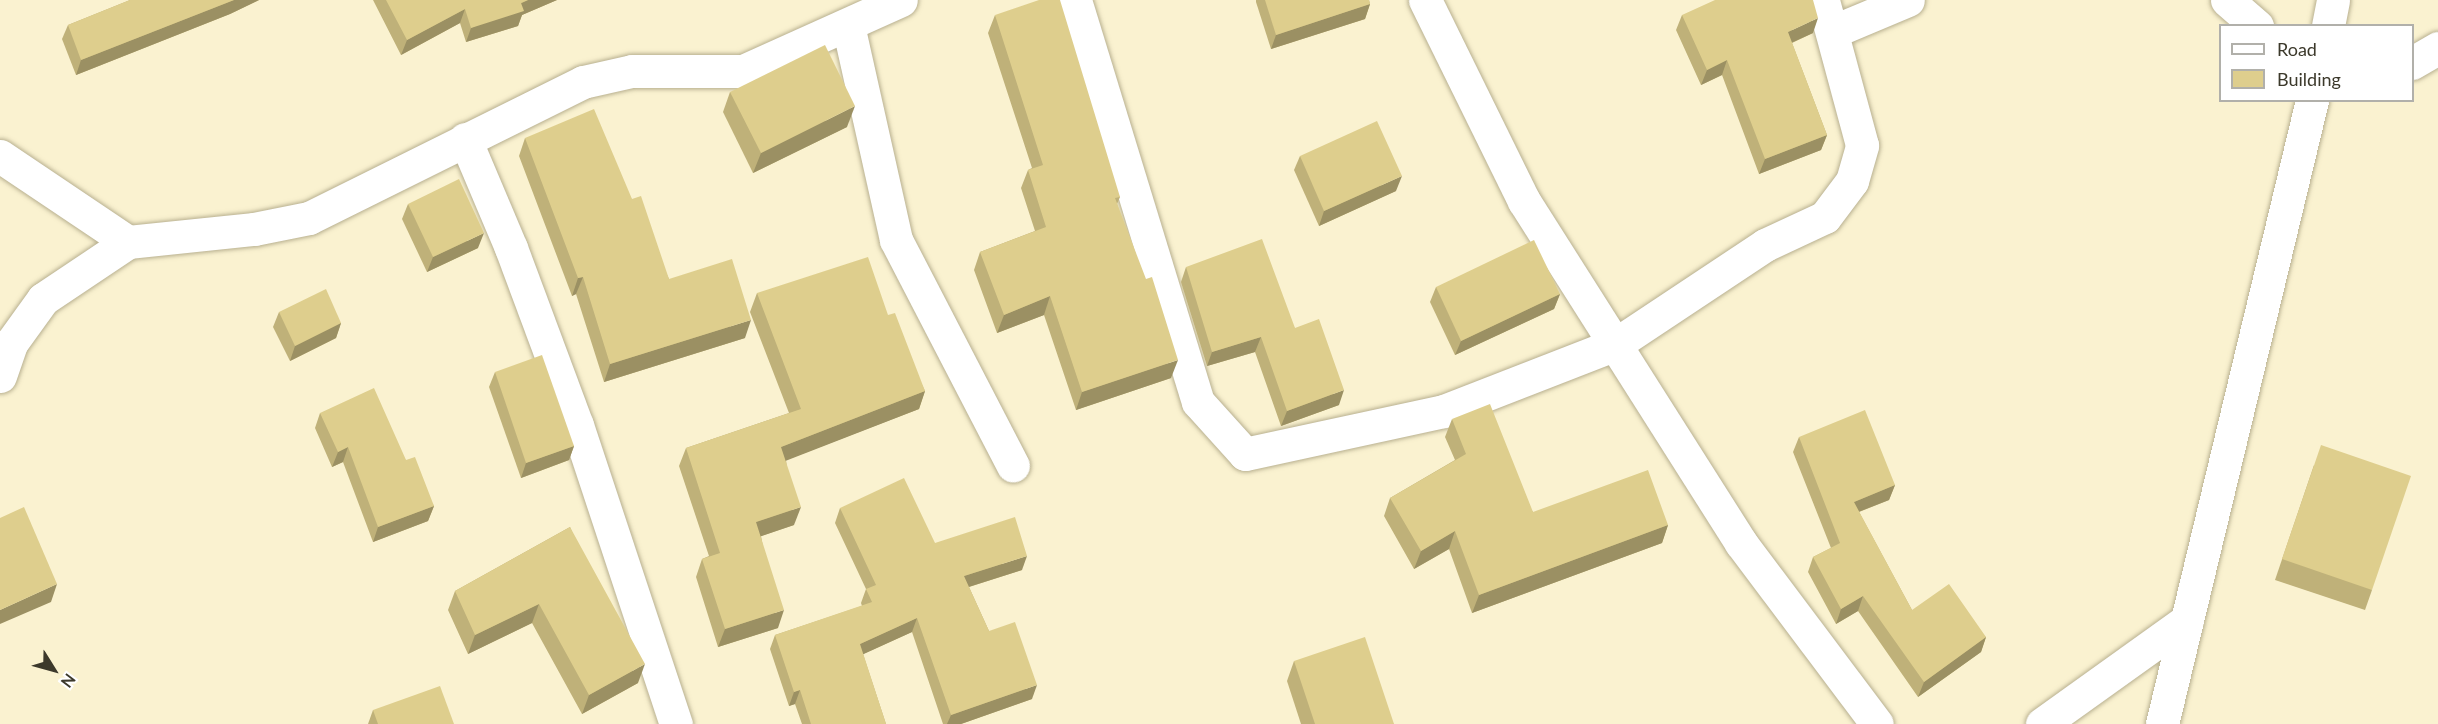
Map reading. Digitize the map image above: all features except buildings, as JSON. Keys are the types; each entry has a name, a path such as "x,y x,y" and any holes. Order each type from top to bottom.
{"street":[{"path":"0,376 12,342 43,299 128,242 254,229 309,218 583,82 632,71 743,71 774,54 848,25 901,0"},
{"path":"1075,0 1198,402 1245,454 1444,411 1616,344 1765,245 1825,217 1852,181 1862,145 1823,0"},
{"path":"1425,0 1508,173 1741,543 1877,724"},
{"path":"1833,31 1908,0"},
{"path":"2227,0 2255,24"},
{"path":"2328,24 2333,0"},
{"path":"848,25 896,240 1013,466"},
{"path":"2414,62 2438,48"},
{"path":"2162,724 2312,102"},
{"path":"465,139 511,248 577,424 676,724"},
{"path":"0,156 128,242"},
{"path":"2042,724 2187,620"}]}
